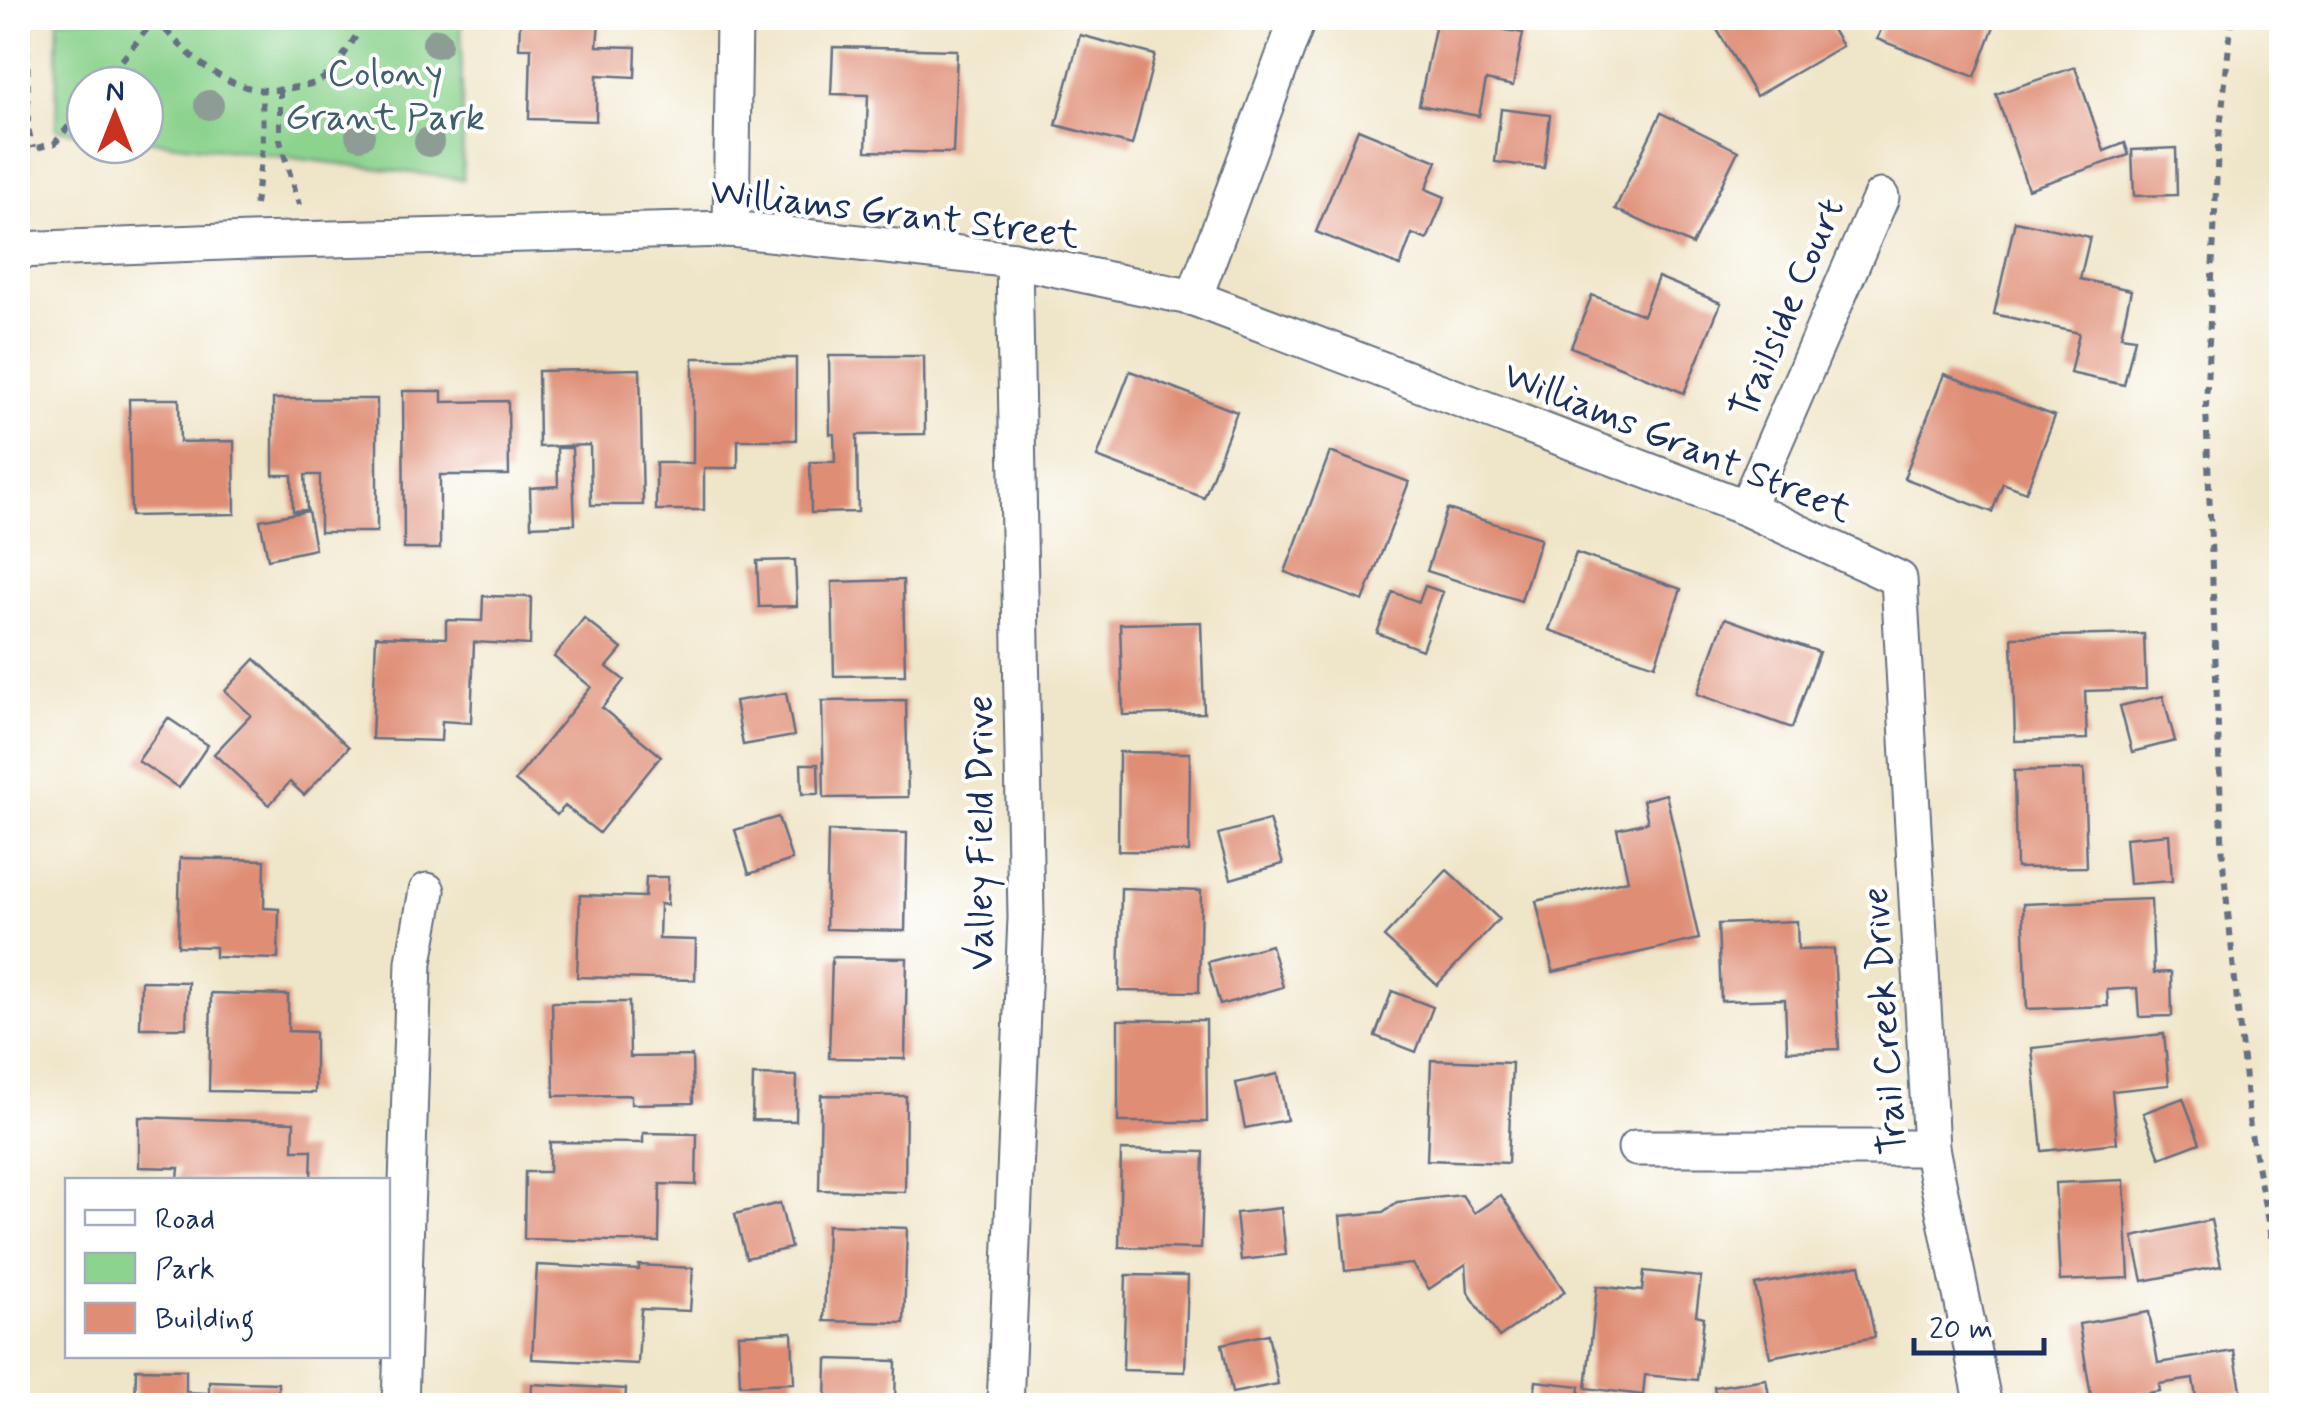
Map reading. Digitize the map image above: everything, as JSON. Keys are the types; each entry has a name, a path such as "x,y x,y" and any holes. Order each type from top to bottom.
{"street":[{"path":"731,230 734,18"},
{"path":"1194,298 1298,18"},
{"name":"Trailside Court","path":"1746,508 1880,197"},
{"name":"Williams Grant Street","path":"18,250 731,230 1014,260 1194,298 1746,508 1899,579 1902,627"},
{"name":"Valley Field Drive","path":"1005,1406 1026,918 1014,260"},
{"name":"Trail Creek Drive","path":"1902,627 1931,1148 1984,1406"},
{"path":"400,1406 414,962 427,890"},
{"path":"1636,1148 1931,1148"}],"path":[{"path":"28,18 28,128 33,148"},
{"path":"118,65 155,18 205,67 234,85 280,90 319,82 344,54 367,18"},
{"path":"2232,18 2218,147 2206,406 2223,862 2250,1129 2282,1294"},
{"path":"280,90 280,140 309,240"},
{"path":"250,241 263,146 262,91"},
{"path":"22,152 55,142 65,130"}],"green space":[{"name":"Colony Grant Park","path":"58,18 461,18 463,179 165,142 165,65 65,65 65,130 56,129"}],"building":[{"path":"1437,18 1523,33 1513,86 1486,80 1479,116 1419,105"},
{"path":"1556,18 1603,18 1603,24 1556,25"},
{"path":"1825,18 1842,46 1756,96 1712,21"},
{"path":"1886,18 1997,18 1975,77 1877,39"},
{"path":"520,19 599,21 597,46 636,47 635,77 597,75 596,121 529,119 531,48 519,48"},
{"path":"1080,35 1155,55 1132,145 1056,125"},
{"path":"833,47 957,50 953,153 866,151 868,95 831,94"},
{"path":"2075,67 2104,151 2125,143 2129,155 2028,189 1996,94"},
{"path":"1501,109 1550,115 1544,168 1495,162"},
{"path":"1661,113 1738,151 1692,245 1615,209"},
{"path":"1358,129 1437,161 1426,189 1445,197 1427,240 1412,234 1400,266 1316,232"},
{"path":"2176,148 2177,195 2134,196 2132,150"},
{"path":"2015,221 2090,237 2080,279 2131,290 2121,336 2135,338 2124,385 2070,373 2079,333 1994,314"},
{"path":"1658,277 1721,303 1684,393 1571,347 1592,295 1643,315"},
{"path":"829,356 924,356 925,434 857,435 858,512 811,513 810,462 835,462 834,434 830,434"},
{"path":"693,358 796,358 796,440 738,440 738,468 704,468 704,510 656,510 656,463 693,463"},
{"path":"640,369 643,505 591,505 590,445 539,447 538,371"},
{"path":"1130,371 1237,412 1204,498 1097,457"},
{"path":"1944,374 2055,416 2026,492 2003,483 1992,512 1904,478"},
{"path":"403,391 442,391 442,402 508,401 509,475 440,475 440,549 404,549"},
{"path":"129,399 179,399 180,442 234,441 235,514 131,516"},
{"path":"273,399 377,399 377,532 320,532 320,475 305,475 307,510 293,511 292,475 273,475"},
{"path":"557,448 572,448 575,524 531,526 530,488 558,486"},
{"path":"1330,452 1409,482 1363,601 1285,572"},
{"path":"1447,509 1541,538 1521,601 1427,571"},
{"path":"308,511 315,549 268,559 260,520"},
{"path":"1576,553 1681,589 1655,665 1549,630"},
{"path":"795,560 797,606 759,607 757,561"},
{"path":"903,580 905,675 834,676 832,582"},
{"path":"1425,586 1443,592 1422,650 1377,633 1393,592 1419,602"},
{"path":"483,596 531,597 530,645 474,642 471,723 442,721 441,741 372,739 376,636 446,638 446,620 482,621"},
{"path":"584,618 622,649 607,667 624,680 602,708 661,756 599,833 565,806 557,815 515,781 591,687 554,657"},
{"path":"1725,618 1819,652 1792,728 1697,694"},
{"path":"1201,622 1204,713 1123,715 1120,624"},
{"path":"2144,634 2146,689 2085,691 2087,739 2015,741 2012,637"},
{"path":"255,659 349,747 304,795 290,782 269,805 214,754 251,715 225,691"},
{"path":"786,693 794,736 743,745 735,701"},
{"path":"2163,696 2175,741 2132,752 2120,706"},
{"path":"906,700 908,797 824,798 822,701"},
{"path":"168,718 208,745 179,788 138,761"},
{"path":"1119,752 1190,753 1189,852 1118,851"},
{"path":"801,764 818,764 819,794 802,794"},
{"path":"2084,769 2087,867 2016,868 2014,771"},
{"path":"1666,794 1699,939 1553,972 1536,901 1628,880 1617,829 1648,822 1643,800"},
{"path":"778,817 792,860 749,874 735,830"},
{"path":"1269,820 1283,864 1231,879 1218,834"},
{"path":"828,831 907,833 905,931 826,929"},
{"path":"2169,834 2172,881 2129,884 2125,838"},
{"path":"180,858 265,860 264,908 279,909 278,959 215,957 215,947 178,946"},
{"path":"1447,870 1499,919 1437,985 1384,937"},
{"path":"646,877 668,877 667,905 660,904 659,939 696,940 695,980 577,977 580,895 645,897"},
{"path":"1121,888 1201,891 1199,992 1119,991"},
{"path":"2151,899 2154,973 2171,972 2172,1016 2139,1017 2137,988 2107,990 2108,1006 2027,1009 2023,904"},
{"path":"1797,921 1798,950 1834,949 1839,1049 1787,1051 1785,999 1721,1001 1718,924"},
{"path":"1271,945 1283,987 1220,1005 1208,962"},
{"path":"832,957 907,958 905,1059 829,1058"},
{"path":"141,981 188,982 186,1028 140,1028"},
{"path":"1392,991 1433,1007 1416,1052 1375,1036"},
{"path":"211,993 288,995 288,1031 315,1032 315,1093 209,1091"},
{"path":"552,1002 629,1002 630,1057 692,1056 693,1103 631,1104 631,1095 554,1096"},
{"path":"1118,1020 1206,1020 1207,1122 1118,1122"},
{"path":"2164,1034 2169,1085 2112,1091 2117,1143 2042,1151 2032,1048"},
{"path":"1431,1060 1512,1063 1508,1163 1427,1160"},
{"path":"1278,1074 1287,1120 1245,1128 1236,1083"},
{"path":"753,1075 797,1076 796,1121 752,1120"},
{"path":"821,1095 906,1096 905,1192 819,1190"},
{"path":"2183,1098 2200,1143 2160,1158 2143,1113"},
{"path":"139,1117 294,1122 293,1150 312,1150 311,1178 178,1178 179,1168 139,1167"},
{"path":"643,1133 697,1134 696,1185 660,1184 659,1242 524,1239 525,1172 549,1172 550,1142 643,1143"},
{"path":"1121,1150 1204,1152 1201,1249 1119,1247"},
{"path":"2124,1180 2129,1278 2060,1281 2055,1183"},
{"path":"1462,1195 1474,1213 1501,1195 1565,1292 1499,1337 1468,1292 1466,1264 1429,1289 1412,1264 1345,1271 1340,1216 1383,1212 1397,1202"},
{"path":"780,1203 791,1248 746,1258 735,1214"},
{"path":"1281,1208 1286,1255 1241,1260 1236,1213"},
{"path":"2211,1220 2221,1266 2143,1281 2133,1237"},
{"path":"827,1225 907,1228 904,1323 824,1321"},
{"path":"537,1265 639,1270 639,1265 693,1268 690,1311 641,1309 638,1364 532,1359"},
{"path":"1860,1265 1875,1337 1770,1357 1755,1285"},
{"path":"1644,1271 1701,1277 1696,1315 1704,1317 1697,1380 1645,1375 1643,1395 1586,1388 1597,1286 1642,1291"},
{"path":"1126,1275 1188,1276 1185,1372 1123,1370"},
{"path":"2149,1312 2158,1363 2234,1351 2242,1395 2197,1403 2193,1379 2159,1384 2160,1391 2092,1402 2079,1324"},
{"path":"792,1332 794,1383 740,1385 738,1334"},
{"path":"1268,1334 1278,1384 1232,1393 1222,1344"},
{"path":"827,1359 896,1361 895,1406 826,1406"},
{"path":"136,1369 186,1370 186,1392 206,1393 205,1406 135,1406"},
{"path":"1766,1379 1771,1406 1717,1406 1714,1387"},
{"path":"209,1381 278,1383 278,1406 209,1406"},
{"path":"1536,1381 1580,1386 1578,1406 1533,1406"},
{"path":"532,1384 626,1389 625,1406 531,1406"}]}
